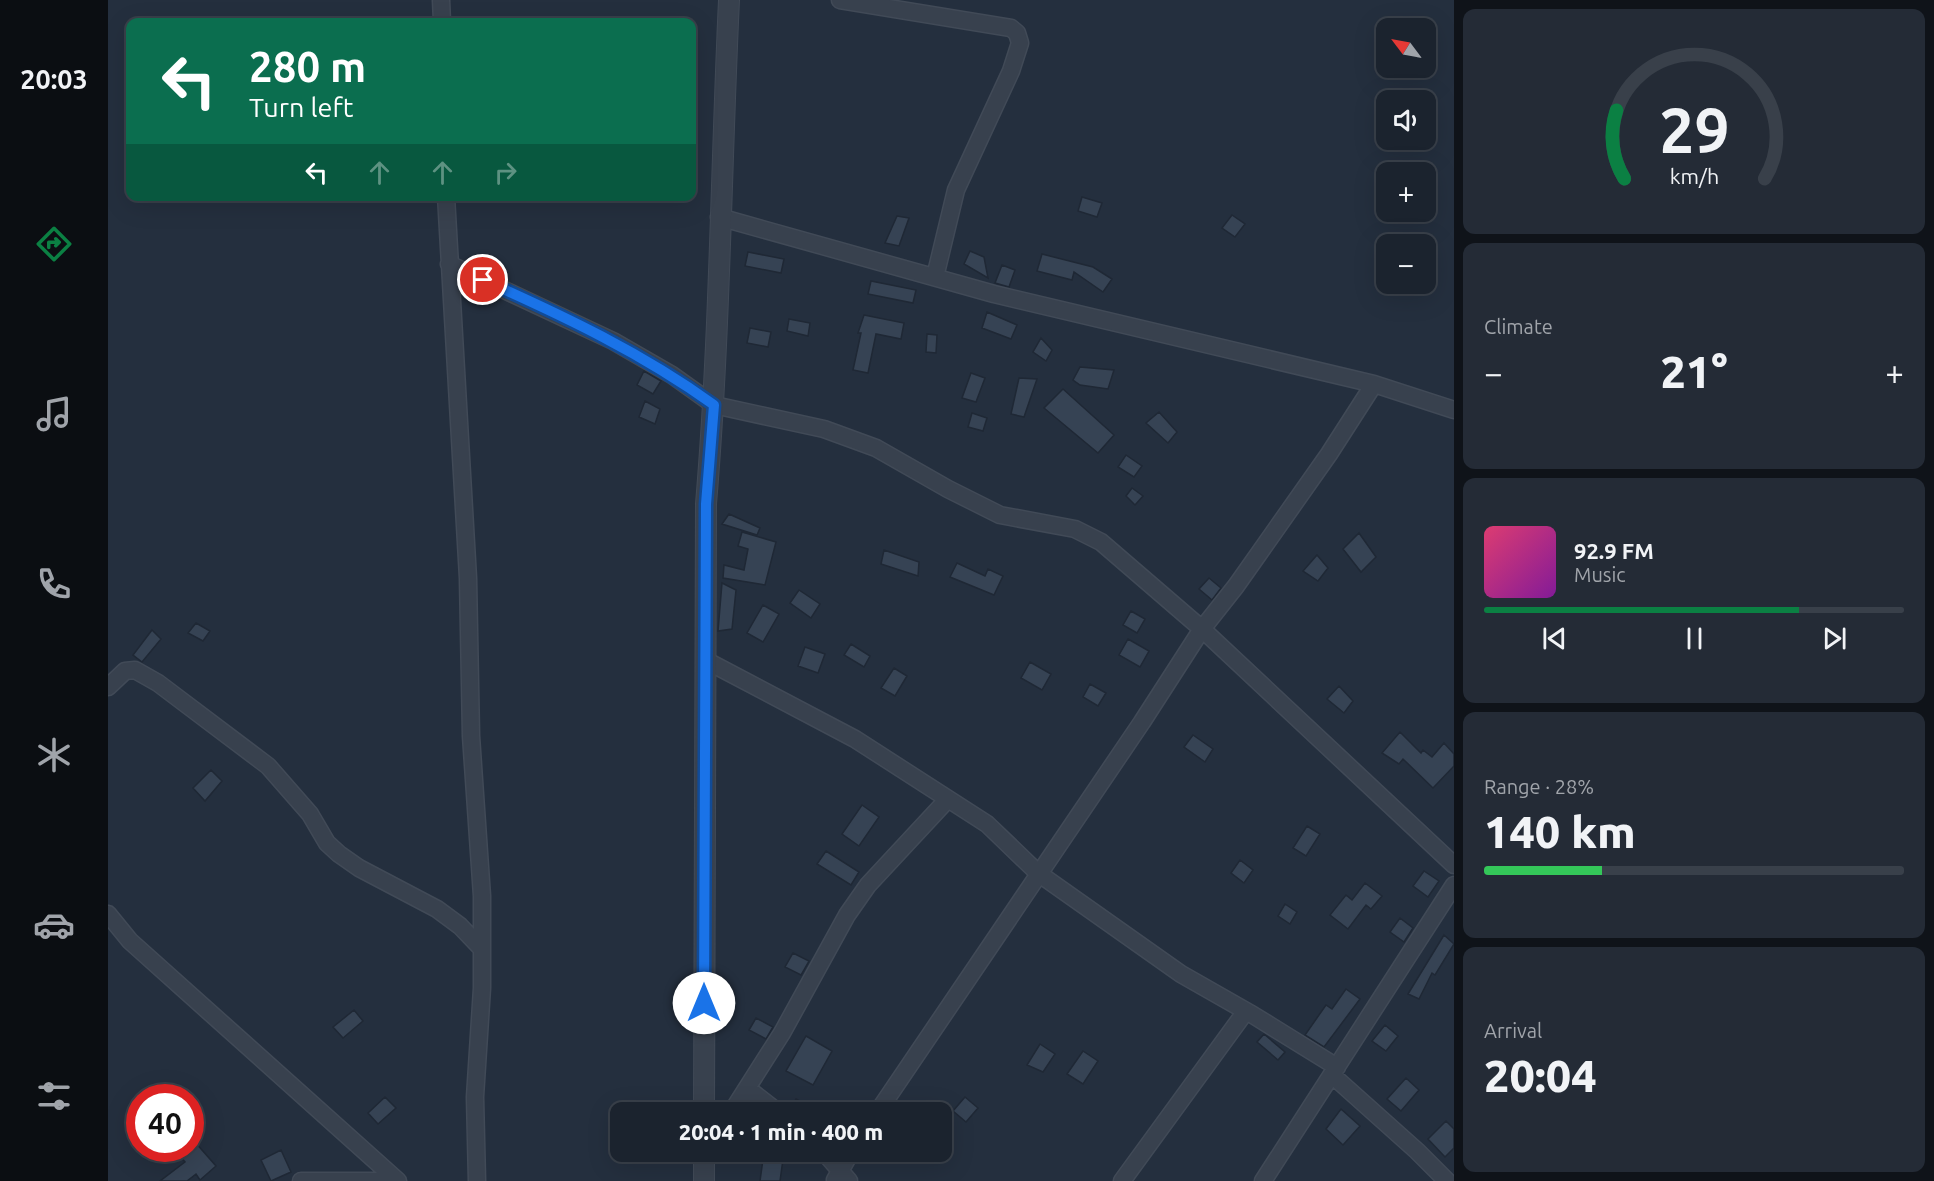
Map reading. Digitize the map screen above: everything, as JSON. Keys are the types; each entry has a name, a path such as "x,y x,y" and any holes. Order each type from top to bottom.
{"street":[{"path":"441,0 442,18"},
{"path":"704,1102 706,504 714,405 719,217 729,0"},
{"path":"840,0 1011,28 1017,33 1020,43 1011,71 956,190 935,277"},
{"path":"446,201 468,578 471,736 482,896 482,948 475,1097 477,1181"},
{"path":"719,217 994,294 1374,384 1454,410"},
{"path":"449,264 613,341 672,375 714,405 824,429 876,448 948,489 1000,515 1075,529 1101,542 1202,629 1454,865"},
{"path":"885,1102 1142,722 1202,629 1236,586 1329,454 1374,384"},
{"path":"705,660 855,739 987,825 1038,873 1181,974 1246,1011 1334,1071 1447,1181"},
{"path":"108,687 125,671 135,670 158,683 268,766 310,814 327,843 339,854 359,868 437,909 460,926 482,948"},
{"path":"738,1102 868,885 948,799"},
{"path":"1263,1181 1454,885"},
{"path":"108,914 130,941 398,1181"},
{"path":"1122,1181 1246,1011"},
{"path":"747,1088 765,1102"},
{"path":"704,1162 704,1181"},
{"path":"831,1162 841,1178"},
{"path":"841,1178 847,1162"},
{"path":"301,1181 383,1181"}],"building":[{"path":"1082,197 1102,203 1097,217 1078,211"},
{"path":"1232,215 1245,224 1235,237 1222,228"},
{"path":"897,216 909,218 899,246 885,243"},
{"path":"970,251 984,257 988,278 964,264"},
{"path":"748,252 784,259 781,273 745,266"},
{"path":"1042,254 1093,267 1112,279 1103,292 1074,272 1072,280 1037,271"},
{"path":"1002,265 1015,270 1009,287 995,283"},
{"path":"871,281 916,290 913,303 868,294"},
{"path":"987,312 1017,325 1011,339 982,328"},
{"path":"864,315 904,323 901,339 876,334 868,373 853,370 861,333 858,333"},
{"path":"789,319 810,323 808,336 787,331"},
{"path":"750,328 771,332 768,347 747,343"},
{"path":"927,334 937,335 936,353 926,352"},
{"path":"1041,338 1052,350 1046,361 1033,352"},
{"path":"1080,367 1114,370 1108,389 1080,385 1073,380"},
{"path":"644,371 661,381 653,394 637,385"},
{"path":"971,373 985,378 976,402 962,398"},
{"path":"1019,378 1037,379 1024,417 1011,414"},
{"path":"1063,389 1114,435 1098,453 1044,408"},
{"path":"645,401 660,409 655,424 639,417"},
{"path":"1159,412 1177,432 1168,443 1146,423"},
{"path":"972,413 987,418 983,431 968,427"},
{"path":"1126,455 1142,466 1134,477 1118,467"},
{"path":"1132,488 1143,496 1135,505 1126,496"},
{"path":"729,514 760,528 757,535 722,524"},
{"path":"742,532 776,542 765,585 723,578 724,565 744,570 748,549 738,546"},
{"path":"1359,533 1376,557 1361,572 1343,549"},
{"path":"884,550 919,562 918,576 881,564"},
{"path":"1317,555 1328,568 1318,581 1303,571"},
{"path":"957,563 985,576 988,569 1003,576 994,595 950,577"},
{"path":"1209,578 1221,588 1212,600 1199,589"},
{"path":"722,583 736,590 732,629 718,631"},
{"path":"799,590 820,604 811,618 790,603"},
{"path":"763,605 779,614 763,642 747,633"},
{"path":"1131,611 1145,619 1137,633 1123,625"},
{"path":"196,623 210,631 203,641 188,633"},
{"path":"152,630 161,639 142,662 133,655"},
{"path":"1128,639 1149,651 1140,667 1119,655"},
{"path":"851,644 870,656 864,667 844,655"},
{"path":"805,647 825,654 818,673 798,666"},
{"path":"1030,662 1051,674 1042,690 1021,678"},
{"path":"894,668 907,676 895,696 881,688"},
{"path":"1090,684 1106,693 1098,706 1083,697"},
{"path":"1339,686 1353,701 1344,713 1327,699"},
{"path":"1400,732 1421,753 1423,750 1432,757 1444,743 1454,754 1454,766 1433,788 1403,759 1399,764 1382,753"},
{"path":"1193,735 1213,749 1205,762 1184,747"},
{"path":"211,770 222,781 205,801 193,788"},
{"path":"862,805 879,817 859,846 842,834"},
{"path":"1307,826 1320,834 1306,856 1293,848"},
{"path":"826,851 859,872 851,885 817,864"},
{"path":"1240,860 1253,870 1244,883 1231,873"},
{"path":"1424,871 1439,881 1428,897 1413,886"},
{"path":"1365,883 1382,896 1371,909 1366,905 1348,929 1330,915 1346,895 1352,900"},
{"path":"1285,904 1297,912 1290,924 1278,916"},
{"path":"1400,918 1413,928 1404,942 1390,932"},
{"path":"1444,935 1454,944 1435,975 1432,973 1419,999 1408,994"},
{"path":"793,953 809,961 801,975 785,967"},
{"path":"1346,989 1360,999 1324,1047 1305,1035 1326,1005 1332,1009"},
{"path":"354,1010 363,1021 343,1038 333,1027"},
{"path":"756,1018 773,1027 766,1039 749,1030"},
{"path":"1385,1025 1398,1036 1386,1051 1372,1041"},
{"path":"1264,1034 1285,1052 1278,1060 1257,1042"},
{"path":"806,1036 832,1051 813,1085 786,1071"},
{"path":"1040,1044 1055,1054 1043,1072 1027,1065"},
{"path":"1083,1051 1098,1061 1083,1084 1067,1074"},
{"path":"1406,1078 1419,1090 1401,1111 1387,1099"},
{"path":"385,1097 396,1108 378,1124 368,1113"},
{"path":"965,1097 978,1108 966,1122 953,1111"},
{"path":"1341,1109 1360,1126 1343,1145 1326,1129"},
{"path":"1446,1121 1454,1129 1454,1148 1445,1157 1428,1139"},
{"path":"281,1150 291,1172 271,1181 261,1160"},
{"path":"204,1152 216,1166 200,1180 196,1174 187,1181 160,1181 185,1162 204,1162"},
{"path":"763,1162 783,1162 780,1181 760,1181"}],"route":[{"path":"483,280 556,312 613,341 672,375 714,405 706,504 704,1003"}]}
